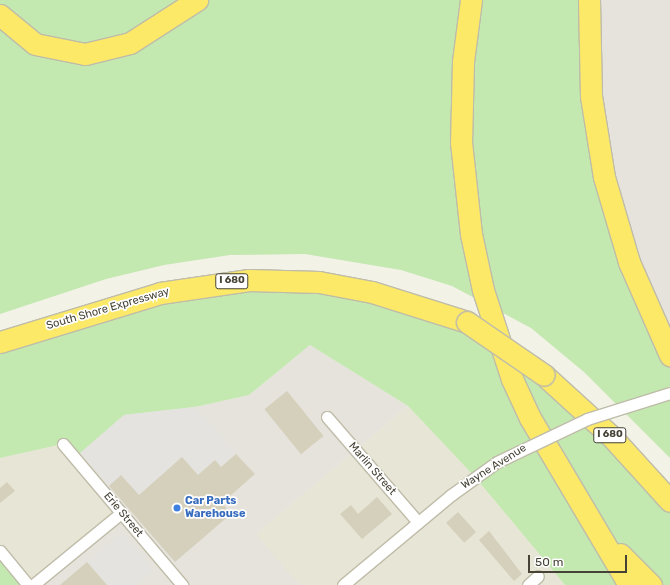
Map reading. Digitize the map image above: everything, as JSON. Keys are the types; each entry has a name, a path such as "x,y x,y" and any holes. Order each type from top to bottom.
{"highway":[{"path":"0,15 36,44 85,54 130,43 197,0"},
{"path":"471,0 463,62 461,142 470,226 483,290 512,379 530,418 629,585"},
{"path":"589,0 591,96 604,177 629,262 670,355"},
{"name":"South Shore Expressway","path":"0,342 160,293 249,280 319,282 372,292 467,322 544,375 610,435 670,501"},
{"path":"597,531 651,585"}],"street":[{"name":"Wayne Avenue","path":"343,585 418,522 497,462 586,419 670,393"},
{"name":"Marlin Street","path":"327,417 418,522"},
{"name":"Erie Street","path":"64,444 182,585"},
{"path":"33,585 121,513"},
{"path":"0,551 28,585"},
{"path":"528,585 538,576"}],"shaded area":[{"path":"589,0 670,0 670,355 629,262 588,53"},
{"path":"310,345 408,406 256,534 300,585 33,585 121,513 75,458 124,415 195,407 249,395"},
{"path":"408,406 475,477 565,585 195,585"},
{"path":"195,407 236,454 221,467 215,460 198,475 182,457 139,495 122,475 109,486 80,453 124,415"},
{"path":"63,444 121,513 28,585 0,551 0,458"},
{"path":"122,533 153,570 135,585 107,585 87,562"}],"green space":[{"path":"0,0 589,0 597,141 670,355 670,458 584,372 531,328 452,286 401,270 305,254 230,255 164,265 106,279 0,314"},
{"path":"270,280 467,322 544,375 670,501 670,585 565,585 475,477 408,406 310,345 249,395 195,407 124,415 75,458 63,444 0,458 0,342 61,321"},
{"path":"0,551 28,585 0,585"}],"building":[{"path":"287,391 324,436 301,454 264,409"},
{"name":"Car Parts Warehouse","path":"236,454 255,474 222,503 231,514 175,562 109,486 121,475 139,495 182,457 198,475 215,460 221,467"},
{"path":"7,482 15,491 0,503 0,488"},
{"path":"377,497 392,514 362,539 340,514 351,505 358,514"},
{"path":"458,512 476,532 464,543 446,523"},
{"path":"489,531 522,574 514,581 479,540"},
{"path":"87,562 107,585 60,585"}],"place":[{"name":"Car Parts Warehouse","path":"177,508"}]}
